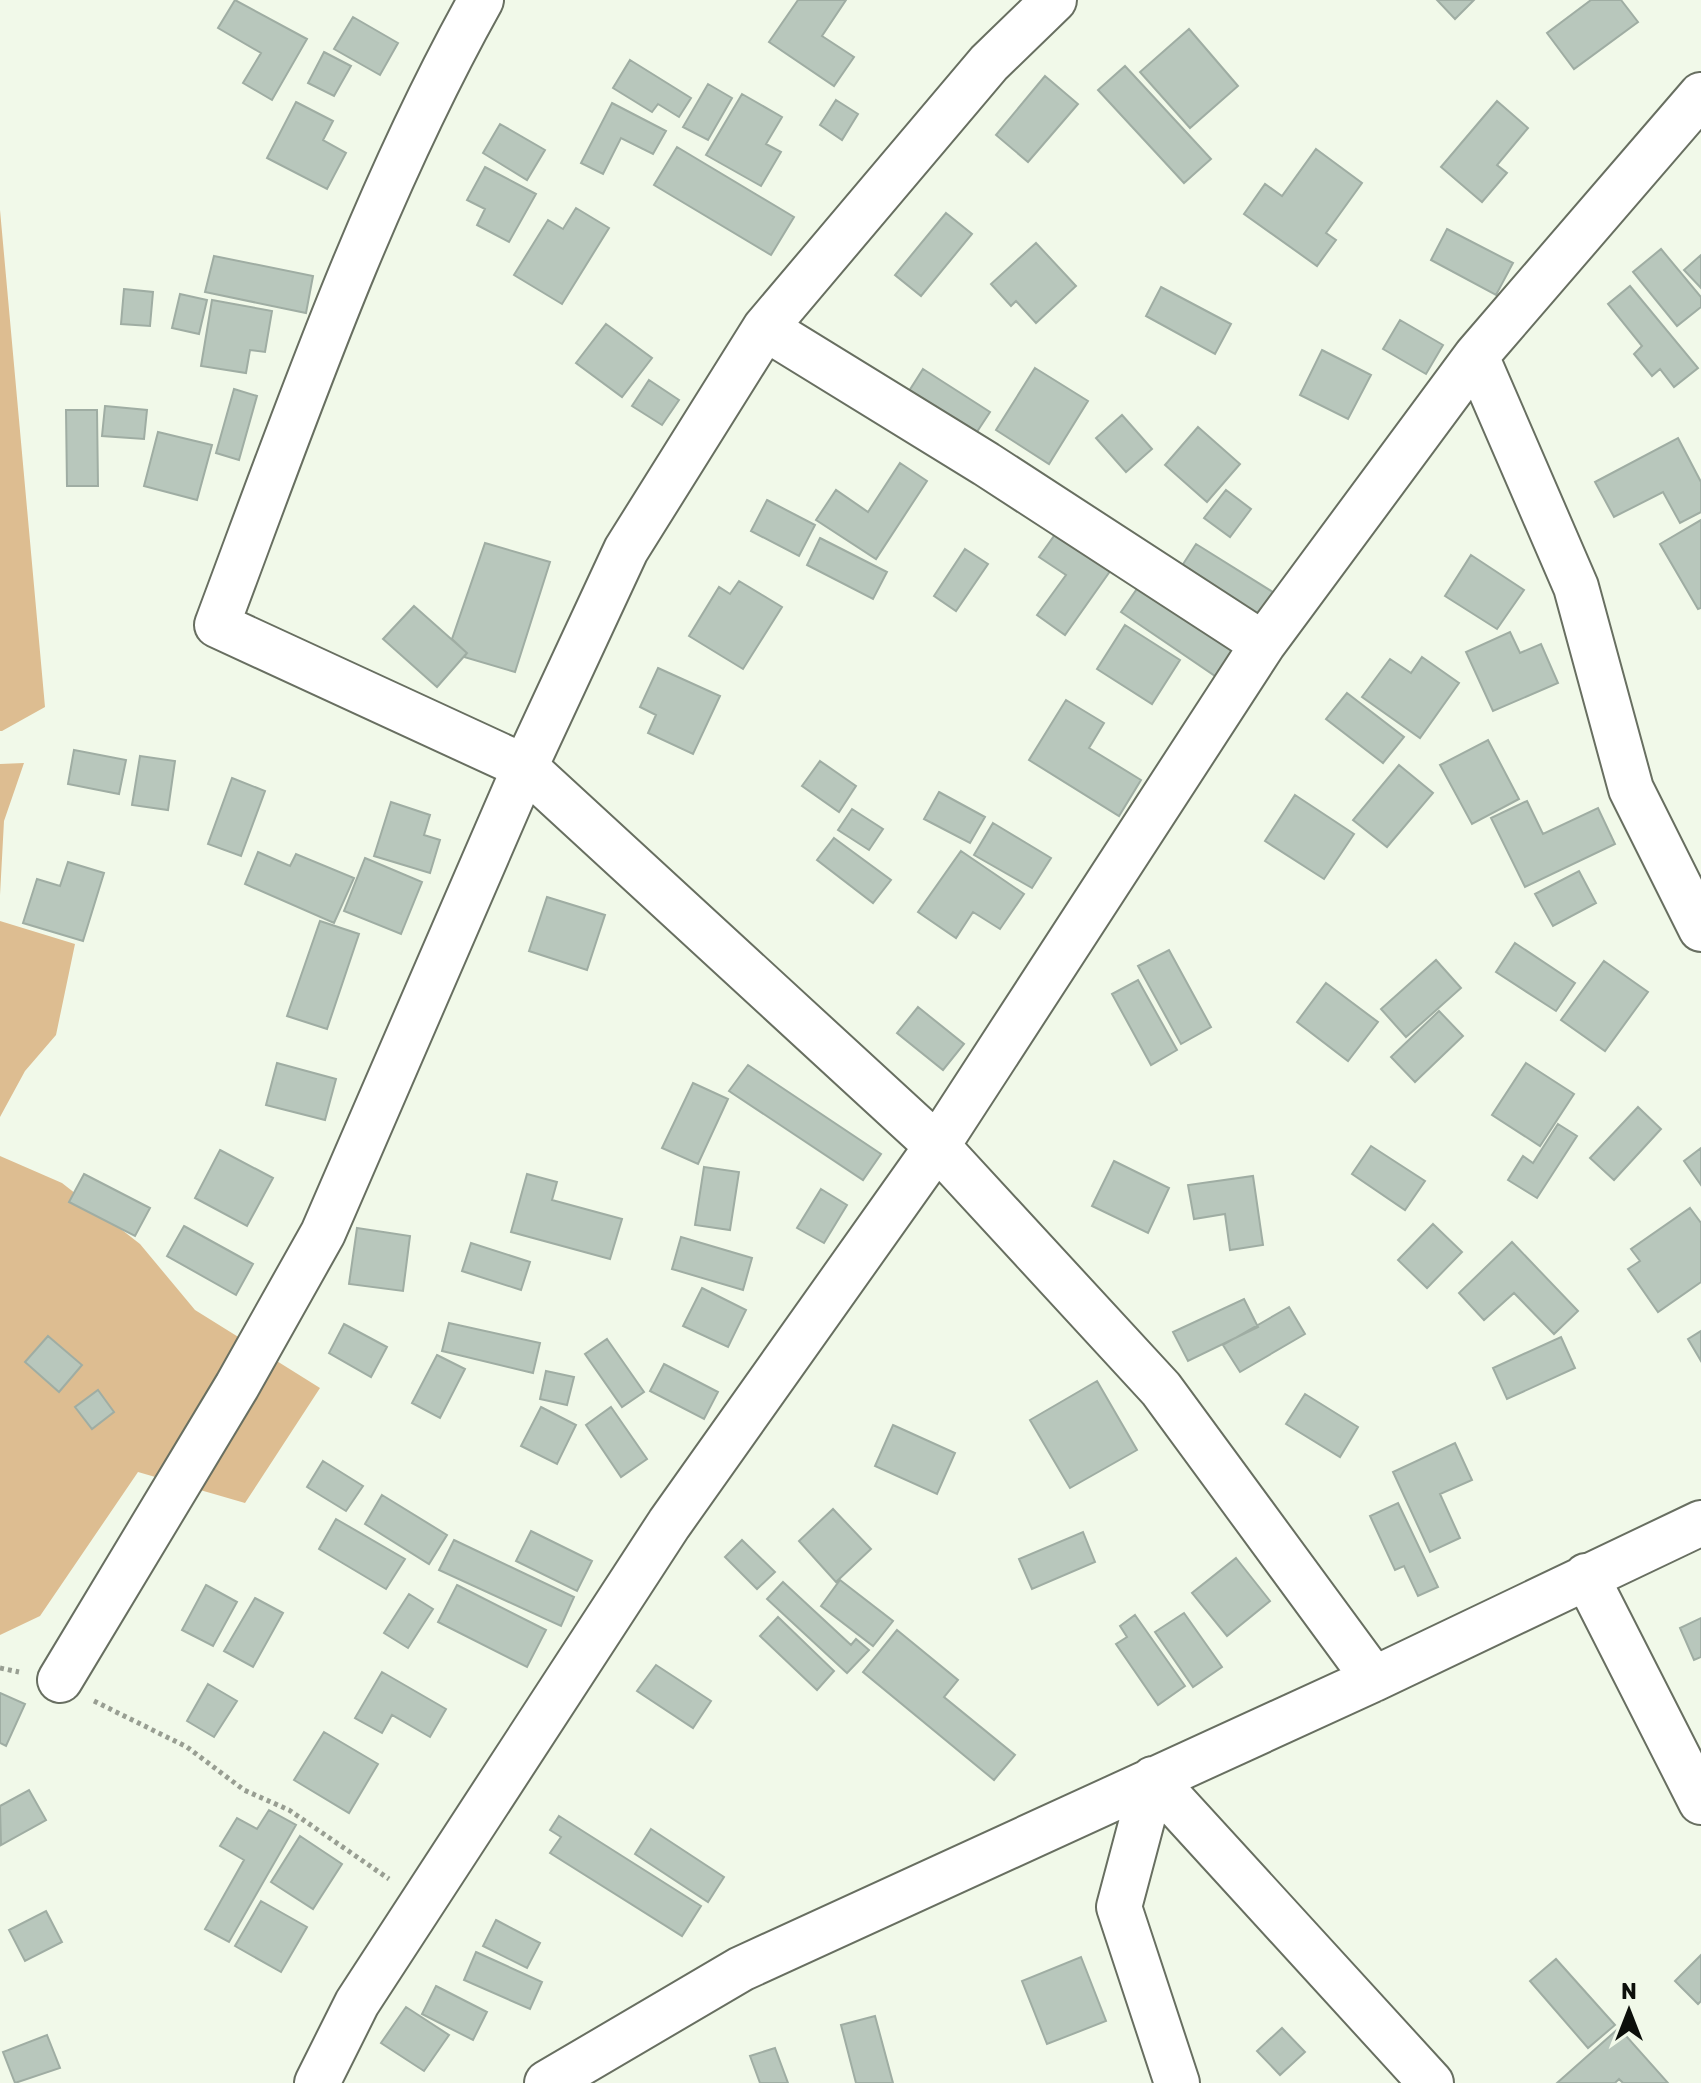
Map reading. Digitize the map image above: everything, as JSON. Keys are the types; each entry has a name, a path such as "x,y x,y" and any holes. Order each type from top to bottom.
{"street":[{"path":"481,0 423,108 300,403 217,625 525,767 937,1146 1161,1389 1374,1679"},
{"path":"60,1680 237,1386 323,1233 525,767 626,550 765,328 989,63 1048,2"},
{"path":"317,2083 357,2003 669,1524 937,1146 1263,644 1476,356 1701,95"},
{"path":"765,328 986,464 1263,644"},
{"path":"1476,356 1576,587 1631,789 1701,929"},
{"path":"547,2083 741,1969 1374,1679 1701,1523"},
{"path":"1586,1576 1701,1802"},
{"path":"1153,1779 1119,1907 1177,2083"},
{"path":"1153,1779 1431,2083"}],"path":[{"path":"0,1668 60,1680 100,1706 187,1747 244,1790 289,1810 423,1902"}],"shaded area":[{"path":"0,210 45,707 2,731 0,731"},
{"path":"24,763 4,821 0,895 0,764"},
{"path":"0,921 75,944 56,1035 25,1071 0,1117"},
{"path":"0,1156 62,1183 140,1244 195,1310 320,1388 245,1503 138,1472 40,1616 0,1635"}],"building":[{"path":"235,0 307,39 272,100 243,83 261,53 218,28"},
{"path":"798,0 846,0 822,36 854,57 834,86 769,42"},
{"path":"1437,0 1474,0 1455,19"},
{"path":"1591,0 1621,0 1638,22 1574,69 1547,33"},
{"path":"353,17 398,43 380,75 334,49"},
{"path":"1189,29 1238,86 1190,128 1140,72"},
{"path":"324,52 351,66 334,96 308,83"},
{"path":"630,60 691,98 679,117 658,104 652,112 613,88"},
{"path":"1125,66 1211,159 1184,183 1098,90"},
{"path":"1045,76 1078,104 1028,162 996,135"},
{"path":"708,84 732,98 708,140 683,127"},
{"path":"742,94 782,117 766,144 781,152 761,186 706,155"},
{"path":"836,100 858,114 842,140 820,125"},
{"path":"1497,101 1528,128 1497,165 1507,173 1482,202 1441,167"},
{"path":"296,102 333,121 323,140 346,153 327,189 267,158"},
{"path":"612,103 666,131 653,154 621,138 603,174 581,163"},
{"path":"500,124 545,150 527,180 483,153"},
{"path":"677,147 794,217 771,255 654,185"},
{"path":"1316,149 1362,183 1326,233 1336,240 1317,266 1244,214 1265,184 1282,196"},
{"path":"485,167 536,194 509,242 477,225 485,209 467,200"},
{"path":"576,208 609,228 562,304 514,275 548,220 563,229"},
{"path":"946,213 972,234 921,296 895,275"},
{"path":"1447,229 1513,263 1496,295 1431,260"},
{"path":"1036,243 1076,286 1036,323 1016,301 1011,306 991,284"},
{"path":"1661,249 1701,297 1701,307 1677,326 1633,272"},
{"path":"1701,255 1701,288 1684,270"},
{"path":"214,256 313,276 306,313 205,292"},
{"path":"1630,286 1698,368 1674,387 1660,369 1652,376 1634,354 1642,346 1608,304"},
{"path":"1161,287 1231,324 1215,354 1146,316"},
{"path":"124,289 153,292 150,326 121,324"},
{"path":"180,294 207,300 199,334 172,328"},
{"path":"212,300 272,311 265,352 250,350 246,373 201,366"},
{"path":"1400,320 1443,345 1426,374 1383,349"},
{"path":"606,324 652,358 622,397 576,363"},
{"path":"1322,350 1371,375 1348,419 1300,395"},
{"path":"1035,368 1088,401 1049,464 996,430"},
{"path":"923,369 990,412 971,441 904,399"},
{"path":"649,380 679,400 662,425 632,406"},
{"path":"234,389 257,396 239,460 216,453"},
{"path":"105,406 147,410 144,439 102,436"},
{"path":"66,410 97,410 98,486 67,486"},
{"path":"1122,415 1152,449 1126,472 1096,438"},
{"path":"1198,427 1240,464 1207,502 1165,465"},
{"path":"158,432 212,445 197,500 144,486"},
{"path":"1678,438 1701,482 1701,512 1680,523 1663,492 1614,517 1595,482"},
{"path":"900,463 927,481 876,559 816,520 836,490 868,512"},
{"path":"1226,490 1251,509 1230,537 1204,518"},
{"path":"767,500 815,525 799,556 751,531"},
{"path":"1701,520 1701,608 1698,609 1660,544"},
{"path":"1059,529 1113,567 1065,635 1037,615 1066,575 1039,557"},
{"path":"820,538 887,572 873,599 807,565"},
{"path":"485,543 550,562 515,672 464,657 467,653 452,639"},
{"path":"1196,544 1276,594 1258,624 1178,572"},
{"path":"965,549 988,564 956,611 934,596"},
{"path":"1471,555 1524,590 1497,629 1445,596"},
{"path":"739,581 782,607 743,669 689,636 719,587 730,594"},
{"path":"1141,583 1241,651 1221,680 1121,612"},
{"path":"414,606 467,653 437,687 383,639"},
{"path":"1125,625 1180,660 1152,704 1097,669"},
{"path":"1510,632 1520,653 1541,644 1558,683 1493,711 1466,652"},
{"path":"1422,657 1459,683 1420,738 1362,697 1390,659 1411,673"},
{"path":"658,668 720,696 693,754 648,733 656,715 640,707"},
{"path":"1347,693 1404,737 1383,763 1326,719"},
{"path":"1066,700 1104,723 1089,748 1141,780 1119,816 1029,760"},
{"path":"1488,740 1519,799 1472,824 1440,765"},
{"path":"74,750 126,760 119,794 68,784"},
{"path":"140,756 175,761 168,810 132,805"},
{"path":"820,761 856,786 839,812 802,786"},
{"path":"1399,765 1433,793 1387,847 1353,820"},
{"path":"232,778 265,791 241,856 208,844"},
{"path":"939,792 985,817 970,843 924,819"},
{"path":"1295,795 1354,834 1324,879 1265,841"},
{"path":"1527,801 1543,834 1598,808 1615,844 1525,887 1491,818"},
{"path":"391,802 430,815 424,835 440,840 430,873 374,856"},
{"path":"852,809 883,829 869,850 838,830"},
{"path":"993,823 1051,858 1032,888 974,855"},
{"path":"834,838 891,880 873,903 817,860"},
{"path":"961,851 1024,894 1000,929 973,912 956,938 918,912"},
{"path":"258,852 290,866 296,854 354,878 334,923 245,884"},
{"path":"365,858 422,882 401,934 344,911"},
{"path":"68,862 104,873 83,941 23,923 37,879 60,886"},
{"path":"1579,871 1596,903 1553,926 1535,894"},
{"path":"547,897 605,915 587,970 529,951"},
{"path":"320,921 359,934 327,1029 287,1016"},
{"path":"1515,943 1575,983 1556,1011 1496,972"},
{"path":"1169,950 1211,1027 1181,1044 1138,966"},
{"path":"1436,960 1461,988 1406,1037 1381,1009"},
{"path":"1604,961 1648,992 1605,1051 1561,1020"},
{"path":"1138,980 1177,1050 1151,1065 1112,994"},
{"path":"1326,983 1378,1022 1348,1061 1297,1022"},
{"path":"918,1007 964,1044 943,1070 897,1033"},
{"path":"1439,1011 1463,1036 1415,1082 1391,1057"},
{"path":"277,1063 336,1079 325,1120 266,1105"},
{"path":"1526,1063 1574,1094 1540,1146 1492,1115"},
{"path":"748,1065 881,1154 863,1180 729,1091"},
{"path":"693,1083 728,1099 698,1164 662,1148"},
{"path":"1638,1107 1661,1129 1614,1180 1590,1158"},
{"path":"1558,1124 1577,1136 1537,1198 1508,1180 1523,1156 1533,1163"},
{"path":"1371,1146 1425,1181 1405,1210 1352,1174"},
{"path":"1701,1148 1701,1185 1684,1161"},
{"path":"220,1150 273,1178 247,1226 195,1198"},
{"path":"1114,1161 1169,1188 1148,1233 1092,1206"},
{"path":"704,1167 739,1172 730,1230 695,1225"},
{"path":"84,1174 150,1208 135,1236 69,1202"},
{"path":"527,1174 557,1182 552,1200 622,1219 610,1259 511,1232"},
{"path":"1253,1176 1263,1245 1230,1250 1225,1214 1194,1219 1188,1185"},
{"path":"821,1189 847,1205 824,1243 797,1228"},
{"path":"1690,1208 1701,1223 1701,1282 1658,1312 1628,1269 1640,1261 1631,1249"},
{"path":"1433,1224 1462,1252 1427,1288 1398,1260"},
{"path":"184,1226 253,1264 236,1295 167,1256"},
{"path":"357,1228 410,1236 403,1291 349,1284"},
{"path":"681,1237 752,1258 743,1290 672,1269"},
{"path":"1512,1242 1578,1311 1554,1334 1514,1293 1484,1320 1459,1293"},
{"path":"471,1243 530,1262 521,1290 462,1271"},
{"path":"702,1288 746,1310 728,1347 683,1326"},
{"path":"1244,1299 1258,1327 1188,1361 1173,1332"},
{"path":"1289,1307 1305,1334 1240,1372 1223,1345"},
{"path":"449,1323 540,1343 533,1373 442,1351"},
{"path":"344,1324 387,1347 371,1377 329,1353"},
{"path":"1701,1331 1701,1361 1688,1339"},
{"path":"48,1336 82,1365 59,1392 25,1362"},
{"path":"1561,1337 1575,1368 1507,1399 1493,1368"},
{"path":"607,1339 644,1392 622,1407 585,1354"},
{"path":"437,1355 465,1369 440,1418 412,1403"},
{"path":"664,1364 718,1392 704,1419 650,1391"},
{"path":"546,1371 574,1377 567,1405 540,1399"},
{"path":"1097,1381 1137,1450 1070,1488 1030,1420"},
{"path":"98,1390 114,1412 92,1429 75,1407"},
{"path":"1305,1394 1358,1427 1340,1457 1286,1424"},
{"path":"541,1407 576,1425 557,1464 521,1446"},
{"path":"611,1407 647,1459 621,1477 586,1425"},
{"path":"893,1425 955,1453 937,1494 875,1466"},
{"path":"1455,1443 1472,1480 1440,1494 1460,1538 1430,1552 1393,1472"},
{"path":"323,1461 363,1486 346,1511 307,1487"},
{"path":"382,1495 447,1535 429,1564 365,1524"},
{"path":"1398,1503 1438,1587 1418,1596 1404,1566 1395,1570 1370,1516"},
{"path":"833,1509 871,1549 836,1582 799,1541"},
{"path":"336,1519 405,1559 386,1589 319,1549"},
{"path":"531,1531 592,1561 577,1591 516,1561"},
{"path":"1083,1532 1095,1562 1032,1589 1019,1559"},
{"path":"454,1540 574,1597 561,1626 439,1570"},
{"path":"742,1540 775,1572 757,1589 725,1557"},
{"path":"1236,1558 1270,1601 1227,1636 1192,1593"},
{"path":"840,1580 893,1621 873,1646 821,1606"},
{"path":"783,1582 851,1645 856,1639 869,1650 847,1673 767,1599"},
{"path":"206,1585 237,1602 213,1646 182,1630"},
{"path":"457,1585 546,1630 527,1667 438,1622"},
{"path":"409,1594 433,1609 408,1648 384,1633"},
{"path":"255,1598 283,1613 253,1667 224,1651"},
{"path":"1184,1613 1222,1667 1193,1687 1155,1632"},
{"path":"1135,1615 1185,1686 1158,1705 1116,1644 1127,1637 1120,1626"},
{"path":"778,1617 834,1671 817,1690 760,1636"},
{"path":"1701,1618 1701,1657 1694,1660 1680,1628"},
{"path":"897,1630 958,1680 944,1697 1015,1755 994,1780 863,1672"},
{"path":"656,1665 711,1701 693,1728 637,1691"},
{"path":"382,1672 446,1709 430,1737 392,1715 382,1733 355,1718"},
{"path":"208,1684 237,1701 214,1737 187,1721"},
{"path":"0,1693 25,1704 6,1746 0,1743"},
{"path":"324,1732 378,1764 349,1813 294,1780"},
{"path":"29,1790 46,1820 1,1845 0,1806"},
{"path":"269,1810 296,1825 229,1942 205,1929 244,1860 220,1846 237,1818 257,1829"},
{"path":"559,1816 701,1906 682,1936 550,1853 561,1837 550,1830"},
{"path":"651,1829 724,1877 708,1902 635,1854"},
{"path":"300,1836 342,1864 313,1909 271,1882"},
{"path":"261,1901 307,1927 281,1972 235,1946"},
{"path":"46,1911 62,1942 25,1961 9,1930"},
{"path":"496,1920 540,1943 527,1968 483,1946"},
{"path":"476,1952 542,1982 530,2009 464,1980"},
{"path":"1701,1955 1701,2001 1698,2004 1675,1981"},
{"path":"1081,1957 1106,2021 1047,2044 1022,1981"},
{"path":"1556,1959 1615,2025 1588,2048 1530,1981"},
{"path":"436,1986 487,2012 473,2040 422,2014"},
{"path":"406,2007 449,2035 424,2071 381,2043"},
{"path":"875,2016 893,2083 856,2083 841,2025"},
{"path":"1282,2028 1305,2052 1280,2075 1257,2051"},
{"path":"1619,2028 1668,2083 1623,2083 1619,2079 1615,2083 1557,2083"},
{"path":"47,2035 60,2068 15,2083 3,2052"},
{"path":"775,2048 788,2083 760,2083 750,2056"}]}
